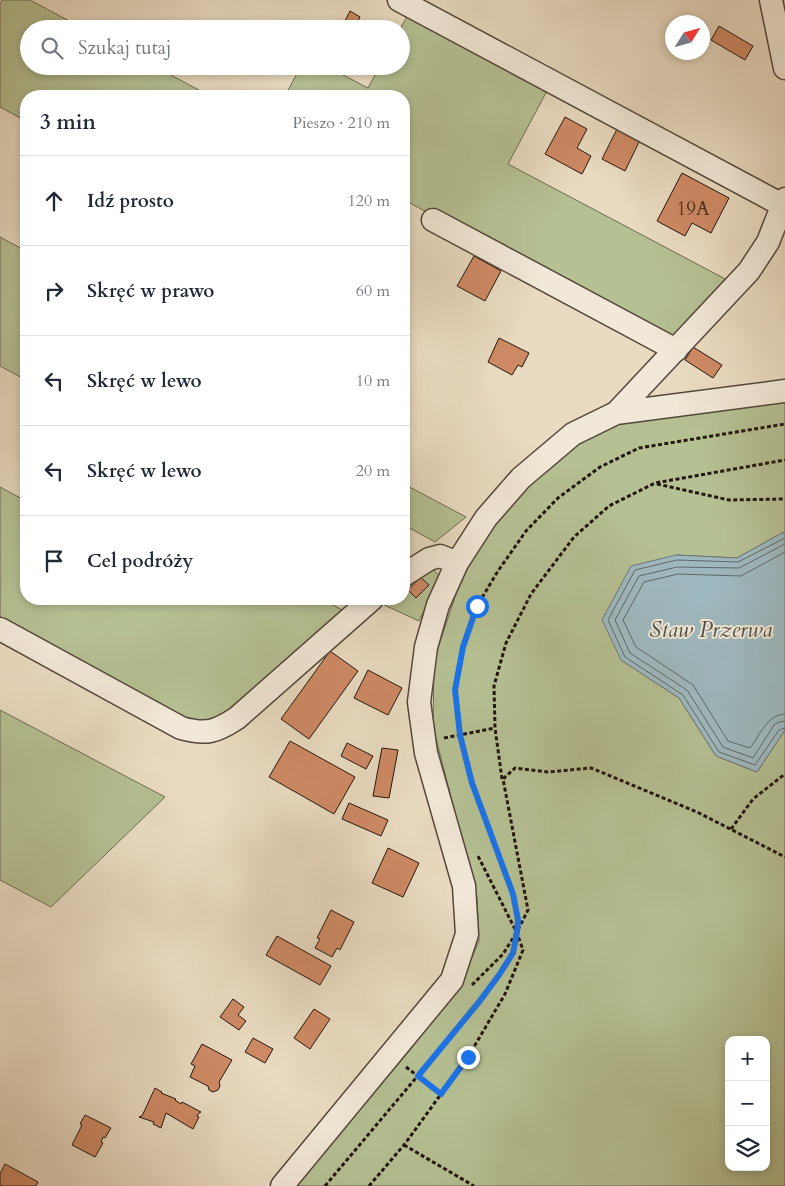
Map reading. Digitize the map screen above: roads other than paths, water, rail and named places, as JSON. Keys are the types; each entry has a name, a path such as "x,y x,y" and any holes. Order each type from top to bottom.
{"street":[{"path":"399,0 784,203 768,242 749,271 616,413"},
{"path":"770,0 785,68"},
{"path":"433,220 676,350"},
{"path":"282,1186 452,980 467,934 464,886 426,753 419,702 426,647 438,604 457,563 486,518 522,478 573,434 616,413 785,391"},
{"path":"410,571 429,558 440,556 457,563"},
{"path":"0,630 181,728 197,732 212,732 237,718 365,605"}],"water":[{"name":"Staw Przerwa","path":"785,533 785,730 757,772 716,756 679,698 621,660 602,620 631,566 676,555 737,558"}]}
